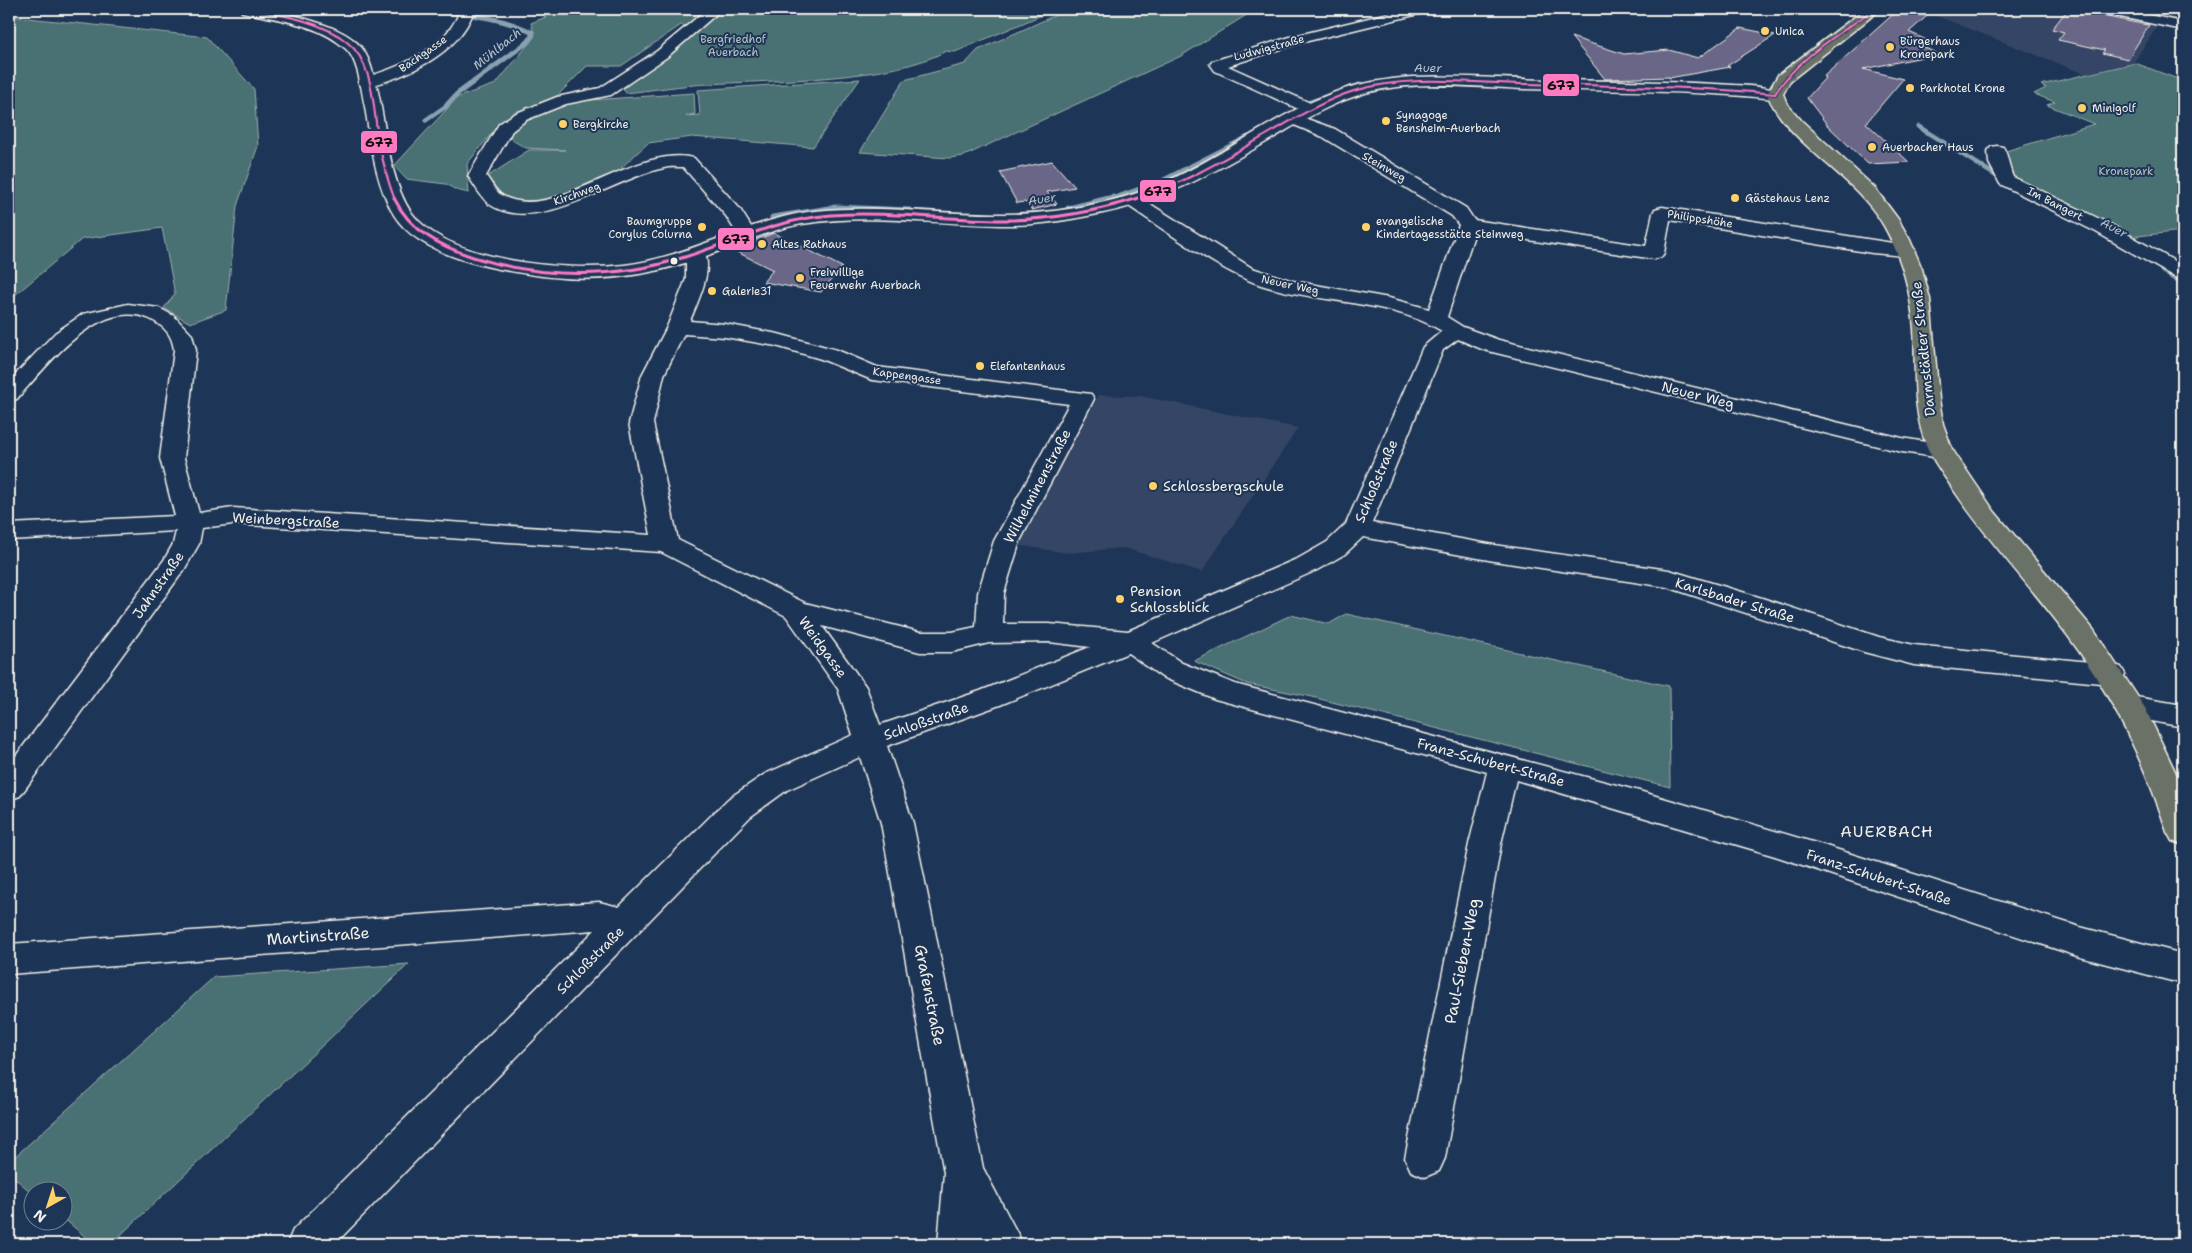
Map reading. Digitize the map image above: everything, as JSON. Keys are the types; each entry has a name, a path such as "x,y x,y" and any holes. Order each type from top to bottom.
{"main road":[{"path":"1775,94 1780,82 1793,70 1874,9"},
{"name":"Darmstädter Straße","path":"1775,94 1777,102 1793,121 1850,173 1876,200 1905,250 1919,289 1928,408 1932,430 1941,451 1983,515 2065,612 2111,674 2130,707 2158,764 2183,832"}],"street":[{"path":"247,9 303,22 334,34 357,52 366,82 379,142 398,202 406,218 421,231 451,248 494,262 558,272 624,270 696,254 746,233 794,220 834,214 879,214 982,221 1018,220 1067,215 1133,201 1193,175 1311,109 1361,88 1394,84 1698,87 1775,94"},
{"name":"Kirchweg","path":"715,9 662,54 605,92 563,100 520,117 505,128 477,176 490,196 502,203 526,207 542,206 575,198 639,171 679,160 688,162 733,213 746,233"},
{"name":"Ludwigstraße","path":"1311,109 1220,68 1218,64 1395,11 1422,9"},
{"path":"2101,9 2183,26"},
{"name":"Bachgasse","path":"366,82 398,72 440,45 464,14"},
{"name":"Steinweg","path":"1293,119 1329,132 1335,138 1459,212 1468,225"},
{"name":"Im Bangert","path":"1997,151 1998,163 2006,180 2110,232 2183,274"},
{"name":"Neuer Weg","path":"1133,201 1245,272 1260,279 1287,286 1384,301 1436,319"},
{"name":"Philippshöhe","path":"1468,225 1654,253 1662,213 1872,247 1905,250"},
{"path":"1456,331 1436,319 1468,225"},
{"path":"666,544 641,423 653,374 677,327 696,279 696,254"},
{"path":"9,394 72,329 112,313 129,310 160,315 172,323 184,339 185,350 172,458 176,483 190,523 81,530 9,532"},
{"name":"Kappengasse","path":"677,327 710,327 769,340 853,363 872,373 1083,399"},
{"name":"Neuer Weg","path":"1456,331 1492,345 1902,445 1941,451"},
{"name":"Schloßstraße","path":"308,1244 739,808 776,782 868,741 990,698 1131,641 1308,564 1336,548 1357,528 1434,347 1456,331"},
{"name":"Wilhelminenstraße","path":"989,634 991,593 1007,540 1083,399"},
{"name":"Weinbergstraße","path":"190,523 233,516 666,544"},
{"name":"Jahnstraße","path":"9,788 176,564 186,544 190,523"},
{"name":"Karlsbader Straße","path":"1357,528 1494,553 1669,579 1752,604 1874,645 1914,655 2111,674"},
{"name":"Weidgasse","path":"666,544 796,610 852,687 868,741"},
{"path":"796,610 920,642 952,642 989,634 1048,633 1131,641"},
{"name":"Franz-Schubert-Straße","path":"1131,641 1139,650 1173,670 1233,694 1504,765 1778,844 2009,920 2183,969"},
{"path":"2130,707 2183,716"},
{"name":"Grafenstraße","path":"868,741 897,824 964,1173 1003,1244"},
{"name":"Paul-Sieben-Weg","path":"1425,1158 1484,844 1504,765"},
{"name":"Martinstraße","path":"9,959 599,916 627,923"},
{"path":"958,1244 964,1173"}],"shaded area":[{"path":"1907,9 2081,9 2159,24 2134,62 2085,74 1929,13"},
{"name":"Schlossbergschule","path":"1099,395 1140,396 1298,428 1202,572 1124,548 1068,553 1015,545"}],"green space":[{"path":"557,9 708,9 687,26 681,25 621,66 587,66 554,99 510,120 491,134 467,164 469,193 456,190 446,184 406,179 394,166 458,97 496,84 535,36 531,23 553,14"},
{"name":"Bergfriedhof Auerbach","path":"721,9 1056,9 955,52 946,51 923,61 895,68 864,74 798,80 678,86 626,93 623,89"},
{"path":"1069,9 1256,9 1181,56 964,156 949,158 860,152 904,80 965,64 978,50"},
{"path":"9,16 207,37 254,89 258,146 237,206 226,310 190,323 164,308 175,294 162,228 82,239 9,300"},
{"name":"Kronepark","path":"2135,63 2183,81 2183,231 2129,237 2014,181 2006,151 2094,124 2047,105 2055,102 2034,94 2046,88 2041,85"},
{"path":"860,79 813,147 692,137 648,143 622,167 625,172 566,196 538,202 504,200 485,178 529,150 565,150 526,148 512,140 508,130 522,118 562,102 694,93 695,114 686,116 700,115 698,90"},
{"path":"1346,614 1669,686 1670,787 1308,696 1247,684 1194,661 1291,615 1329,624"},
{"path":"409,964 111,1244 94,1244 72,1226 72,1180 22,1180 22,1184 9,1173 9,1162 214,977"}],"building":[{"path":"2068,9 2149,25 2128,59 2102,53 2105,50 2058,40 2064,32 2052,29"},
{"path":"1898,10 1927,16 1909,32 1933,43 1919,45 1938,54 1863,69 1903,79 1866,123 1909,162 1868,164 1828,126 1807,98 1826,77 1823,77"},
{"path":"1740,28 1775,35 1727,66 1730,67 1669,78 1605,79 1571,37 1624,54 1669,50 1698,58"},
{"path":"1052,161 1075,187 1047,192 1057,204 1032,210 1025,202 1017,203 1000,172"},
{"path":"774,233 842,267 821,292 763,282 773,270 731,249"}],"waterway":[{"name":"Mühlbach","path":"415,9 491,18 533,33 529,41 457,94 445,107 426,120"},
{"name":"Auer","path":"1310,102 1362,84"},
{"name":"Auer","path":"1919,127 1995,175"},
{"name":"Auer","path":"1109,200 1162,181 1248,137"},
{"name":"Auer","path":"1069,209 1113,198"},
{"name":"Auer","path":"773,218 836,208 909,211"},
{"name":"Auer","path":"2163,270 2183,283"}],"transit line":[{"name":"677","path":"247,9 307,22 337,35 357,52 362,60 369,81 380,146 391,189 399,209 419,231 436,242 478,258 501,264 564,273 609,272 654,266 698,253 774,225 830,215 879,214 1016,220 1055,216 1106,207 1147,196 1167,188 1225,159 1307,111 1342,95 1375,86 1418,81 1440,81 1650,86 1775,94"},
{"name":"677","path":"1775,94 1782,83 1805,60 1874,9"}],"place":[{"name":"Unica","path":"1765,31"},
{"name":"Bürgerhaus Kronepark","path":"1890,47"},
{"name":"Parkhotel Krone","path":"1910,88"},
{"name":"Minigolf","path":"2082,108"},
{"name":"Synagoge Bensheim-Auerbach","path":"1386,121"},
{"name":"Bergkirche","path":"563,124"},
{"name":"Auerbacher Haus","path":"1872,147"},
{"name":"Gästehaus Lenz","path":"1735,198"},
{"name":"Baumgruppe Corylus Colurna","path":"702,227"},
{"name":"evangelische Kindertagesstätte Steinweg","path":"1366,227"},
{"name":"Altes Rathaus","path":"762,244"},
{"name":"Freiwillige Feuerwehr Auerbach","path":"800,278"},
{"name":"Galerie31","path":"712,291"},
{"name":"Elefantenhaus","path":"980,366"},
{"name":"Schlossbergschule","path":"1153,486"},
{"name":"Pension Schlossblick","path":"1120,599"}],"district":[{"name":"AUERBACH","path":"1887,831"}]}
